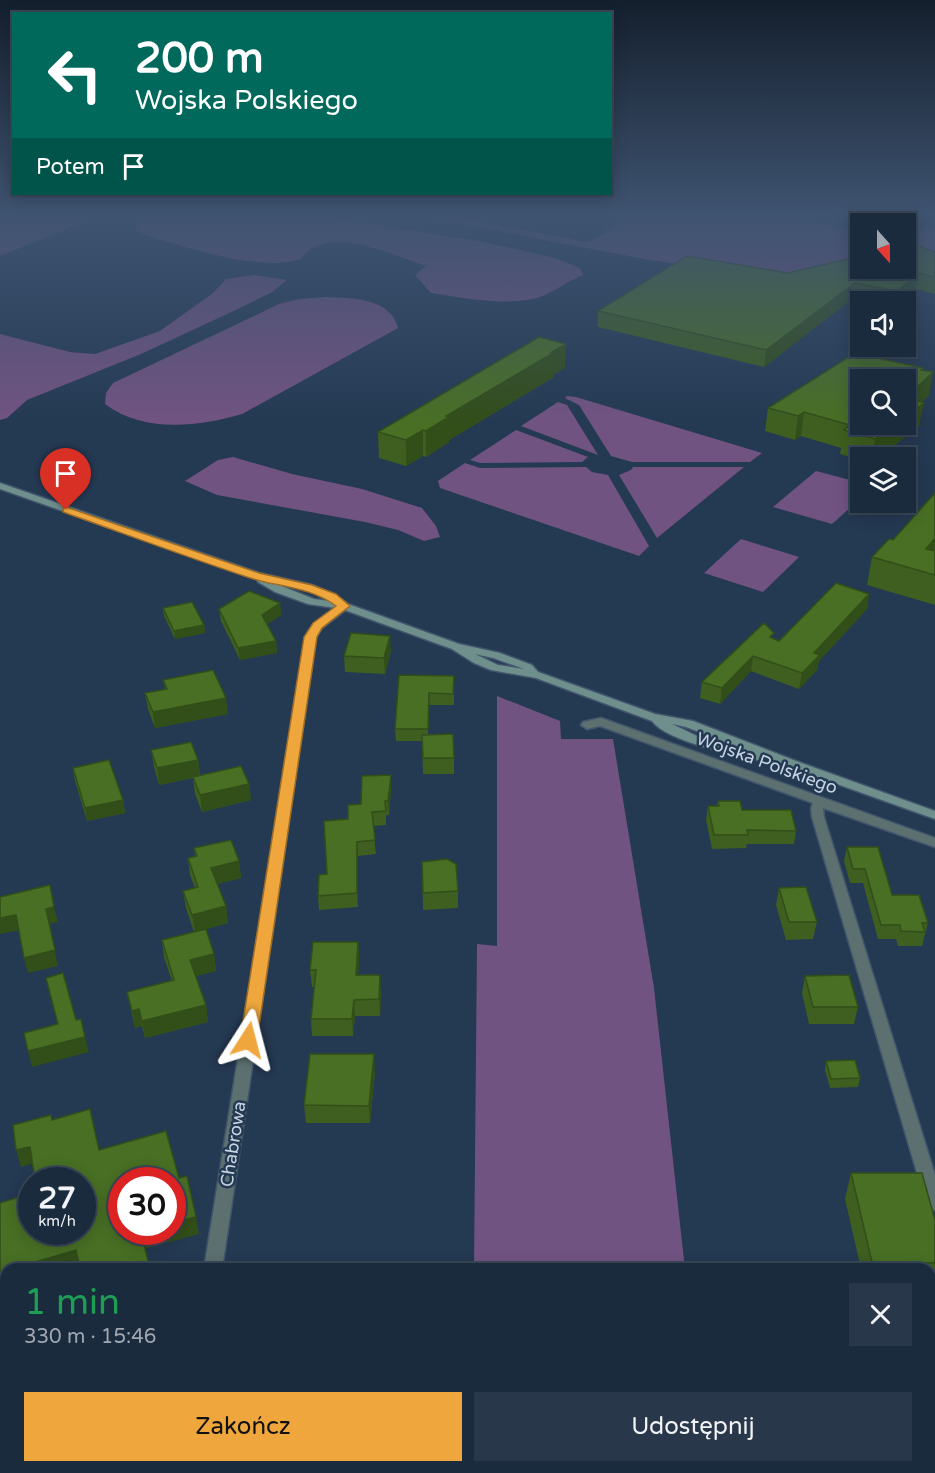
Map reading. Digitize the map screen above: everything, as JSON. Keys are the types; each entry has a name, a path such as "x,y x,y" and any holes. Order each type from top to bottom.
{"main road":[{"name":"Wojska Polskiego","path":"0,486 256,576 279,590 312,602 344,606 456,647 478,661 495,668 538,675 652,717 674,731 707,744 792,764 935,815"}],"street":[{"name":"Chabrowa","path":"214,1263 310,637 318,626 344,606"},
{"name":"Wojska Polskiego","path":"587,725 601,722 935,843"},
{"path":"820,801 817,808 818,817 935,1203"}],"shaded area":[{"path":"220,286 280,286 240,308 141,354 27,400 7,418 0,420 0,334 70,352 95,354 160,331"},
{"path":"425,286 562,286 537,298 511,301 470,299 431,293"},
{"path":"326,297 358,299 379,305 394,318 398,328 242,414 207,422 171,425 136,420 105,404 106,393 113,383 279,304 299,299"},
{"path":"567,396 762,453 750,462 632,462 611,456 579,405 565,398"},
{"path":"558,402 567,405 598,455 521,426"},
{"path":"516,430 588,457 582,462 480,463 470,460"},
{"path":"233,457 292,474 362,489 422,508 436,526 440,537 424,541 398,530 365,522 217,495 185,481 218,460"},
{"path":"465,463 480,468 586,467 592,472 608,475 649,546 639,556 440,488 438,481"},
{"path":"633,467 744,467 657,538 619,475"},
{"path":"816,471 850,480 850,508 832,524 773,507"},
{"path":"741,539 799,557 763,592 704,573"},
{"path":"497,696 560,721 561,739 613,739 654,988 684,1263 474,1263 477,944 497,946"}],"building":[{"path":"639,286 851,286 766,350 598,311"},
{"path":"869,286 903,286 897,291"},
{"path":"539,337 566,344 446,416 449,417 426,431 423,430 406,440 378,432"},
{"path":"850,356 873,357 933,372 916,388 916,369 850,369 850,425 804,412 798,416 768,408"},
{"path":"916,401 924,403 916,409"},
{"path":"861,435 880,435 875,439"},
{"path":"935,493 935,538 926,549 935,551 935,575 872,557 889,539 893,540"},
{"path":"836,583 869,594 814,653 820,655 802,673 753,656 722,688 702,682 764,623 774,633 770,637 779,641"},
{"path":"249,591 280,603 262,615 276,641 238,648 219,609"},
{"path":"192,602 204,625 174,631 163,608"},
{"path":"351,633 390,636 384,658 344,656"},
{"path":"213,670 226,698 153,712 145,693 167,689 163,680"},
{"path":"399,675 454,676 453,694 429,693 428,729 395,729"},
{"path":"453,734 454,758 423,758 422,735"},
{"path":"191,742 198,760 157,768 151,750"},
{"path":"109,760 123,800 85,808 73,768"},
{"path":"241,766 249,784 200,795 193,777"},
{"path":"391,775 388,801 385,801 386,811 372,812 375,840 357,842 357,893 318,896 319,875 327,874 324,821 348,819 348,805 361,804 362,776"},
{"path":"718,801 740,801 742,810 791,810 796,831 747,830 748,835 714,835 708,806 719,806"},
{"path":"231,840 239,861 211,868 226,906 192,915 183,891 198,887 188,858 197,856 194,848"},
{"path":"847,847 878,847 892,895 919,895 928,923 922,923 925,932 901,931 900,925 881,925 865,869 853,869"},
{"path":"447,859 456,864 458,891 423,893 422,862"},
{"path":"50,885 54,907 46,909 55,950 24,958 16,915 0,918 0,897"},
{"path":"806,887 817,922 789,922 779,888"},
{"path":"206,929 214,954 190,960 206,1005 142,1021 139,1009 132,1011 127,992 174,980 162,940"},
{"path":"313,942 358,942 356,975 380,975 379,999 354,1000 352,1019 311,1019 316,970 310,970"},
{"path":"63,973 76,1020 81,1019 85,1037 28,1051 24,1033 58,1024 46,978"},
{"path":"849,975 858,1007 813,1007 805,976"},
{"path":"310,1054 374,1054 369,1106 304,1105"},
{"path":"855,1060 860,1078 831,1079 826,1061"},
{"path":"90,1109 99,1150 166,1131 176,1167 108,1167 108,1245 144,1245 149,1263 79,1263 76,1250 32,1263 0,1263 0,1203 18,1197 18,1245 96,1245 96,1167 33,1167 30,1147 16,1150 13,1125 51,1115 52,1120"},
{"path":"851,1173 922,1173 935,1220 935,1263 872,1262"},
{"path":"186,1176 196,1217 186,1220"}],"route":[{"path":"66,510 256,576 291,582 338,600 344,606 331,614 313,631 310,637 248,1040"}]}
